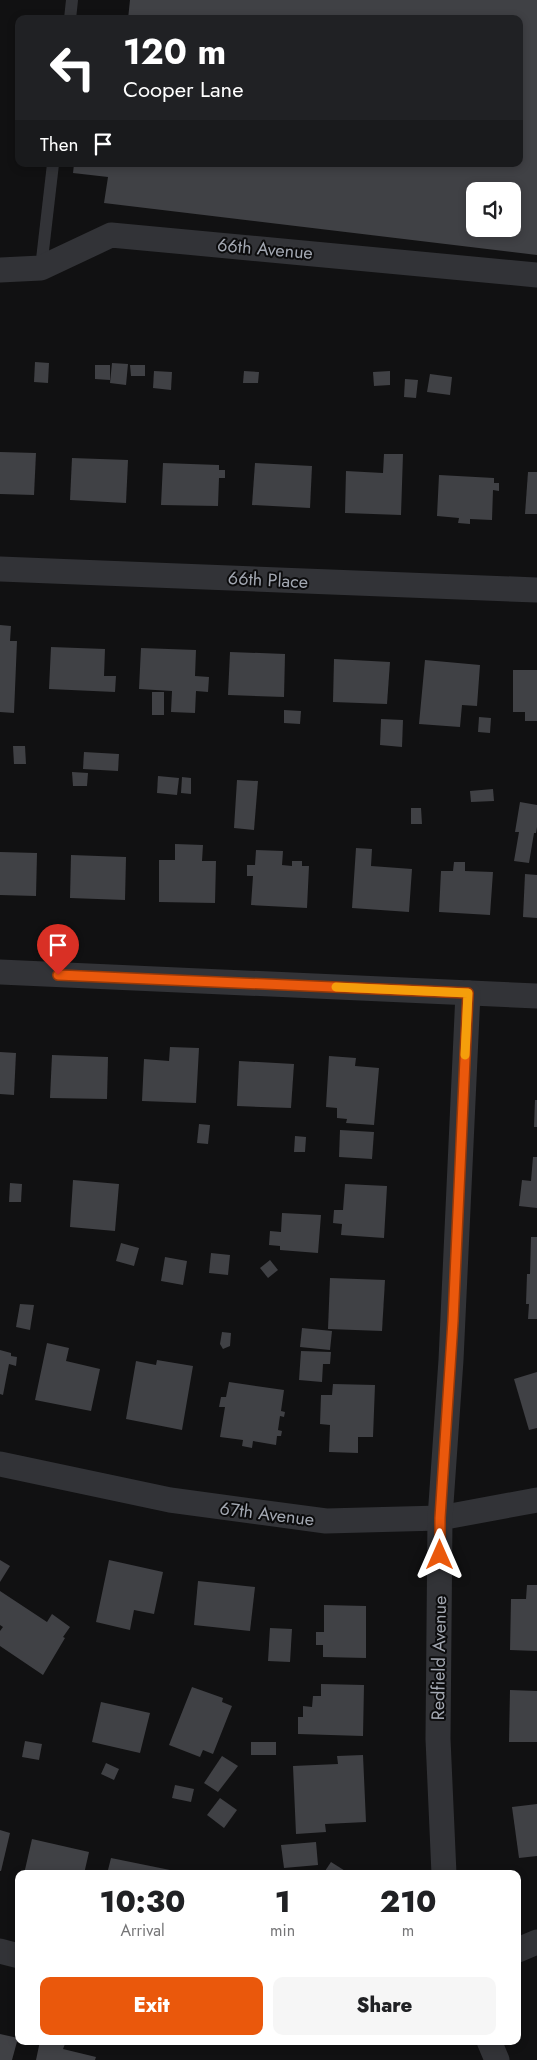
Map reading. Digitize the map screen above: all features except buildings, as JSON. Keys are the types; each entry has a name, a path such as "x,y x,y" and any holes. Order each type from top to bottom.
{"street":[{"name":"66th Avenue","path":"0,270 41,268 111,235 537,275"},
{"name":"66th Place","path":"0,569 537,590"},
{"path":"0,972 537,996"},
{"name":"Redfield Avenue","path":"444,1870 438,1739 440,1518 453,1331 468,993"},
{"name":"67th Avenue","path":"0,1464 170,1500 253,1513 326,1521 390,1521 440,1518 537,1500"},
{"path":"521,1949 537,1942"},
{"path":"0,1951 15,1955"},
{"path":"491,2045 497,2060"}],"lane":[{"path":"70,15 72,0"},
{"path":"41,268 53,167"}],"slow traffic":[{"path":"336,987 468,993 465,1055"}],"route":[{"path":"58,975 468,993 450,1380 440,1518 440,1555"}]}
